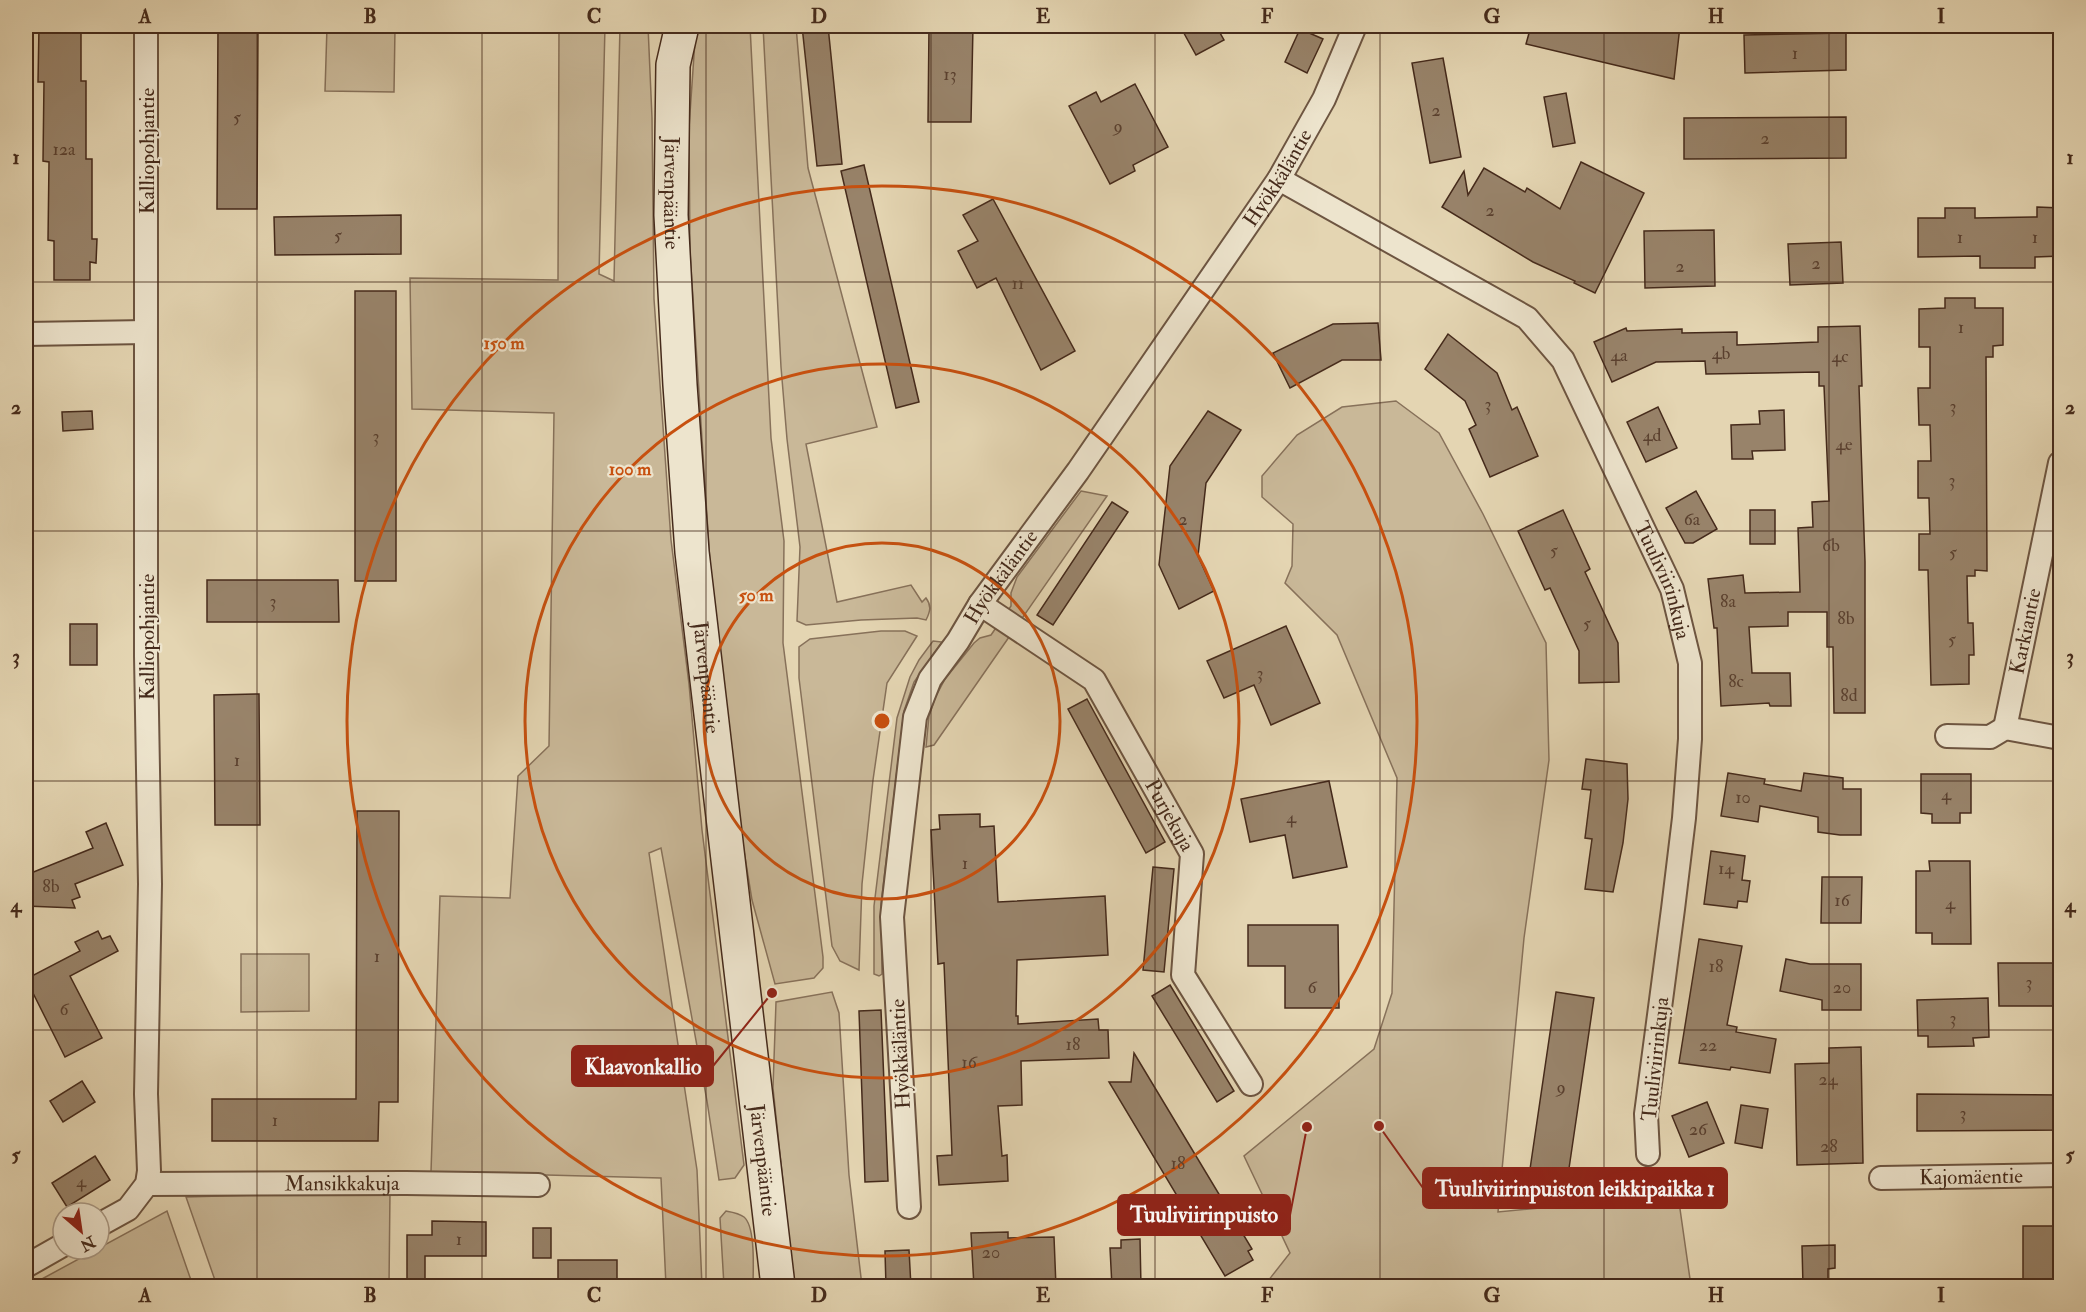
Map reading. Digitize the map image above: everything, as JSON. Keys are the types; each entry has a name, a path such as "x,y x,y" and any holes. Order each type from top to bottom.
{"main road":[{"name":"Järvenpääntie","path":"664,26 673,65"},
{"name":"Järvenpääntie","path":"682,26 673,65 671,214 692,552 778,1287"}],"street":[{"name":"Kalliopohjantie","path":"146,26 146,656 150,884 146,1094 149,1171 147,1184"},
{"name":"Hyökkäläntie","path":"909,1207 892,917 915,717 930,679 958,641 980,604 1077,471 1279,179 1324,99 1355,26"},
{"name":"Tuuliviirinkuja","path":"1279,179 1527,318 1563,360 1672,589 1690,663 1689,747 1677,875 1646,1114 1648,1154"},
{"path":"26,334 146,332"},
{"name":"Karkiantie","path":"2005,728 2061,463"},
{"name":"Purjekuja","path":"980,604 1094,680 1100,690 1192,854 1183,975 1251,1084"},
{"path":"1947,736 1990,737 2005,728 2061,738"},
{"name":"Kajomäentie","path":"1881,1178 2061,1175"},
{"path":"111,1218 128,1209 147,1184"},
{"name":"Mansikkakuja","path":"147,1184 538,1185"},
{"path":"26,1266 51,1252"}],"shaded area":[{"path":"559,26 605,26 599,274 614,281 620,26 648,26 652,118 654,299 671,540 689,684 702,830 744,1165 735,1178 719,1180 661,848 649,853 697,1170 702,1286 666,1286 661,1178 431,1172 440,896 510,898 518,776 549,746 554,413 412,409 410,278 558,280"},
{"path":"696,26 750,26 771,438 784,541 783,643 823,957 823,968 814,978 775,984 752,900 740,826 710,563 690,252 689,128"},
{"path":"763,26 796,26 808,168 877,427 806,444 837,602 911,585 922,602 926,598 930,606 926,620 917,618 861,620 806,625 797,621 800,547 781,367"},
{"path":"327,27 395,28 394,92 325,91"},
{"path":"1396,401 1439,433 1483,514 1546,643 1549,760 1524,938 1498,1212 1678,1195 1691,1286 1264,1286 1290,1253 1244,1156 1374,1049 1392,993 1397,778 1337,635 1285,583 1292,566 1293,524 1262,497 1262,476 1297,435 1342,407"},
{"path":"1081,491 1107,496 934,745 926,747 929,716 945,679 974,643 980,638 991,635 1011,606 1011,593 1017,577"},
{"path":"881,631 905,631 917,636 887,683 873,780 862,884 859,970 840,961 832,946 799,678 799,647 810,639"},
{"path":"933,641 942,642 914,682 904,711 881,904 882,974 879,976 874,974 874,906 897,718 910,677"},
{"path":"241,954 309,954 309,1011 241,1012"},
{"path":"832,992 839,1013 849,1175 862,1286 794,1286 773,1088 776,1002"},
{"path":"390,1191 389,1286 217,1286 186,1197"},
{"path":"167,1211 193,1286 29,1286 75,1261 111,1261 111,1241"},
{"path":"726,1211 744,1217 748,1222 753,1250 753,1286 724,1286 720,1218"}],"building":[{"path":"39,26 81,26 81,81 86,81 86,159 92,159 92,239 97,239 96,263 90,262 90,280 54,280 54,241 48,240 49,162 43,161 44,82 38,82"},
{"path":"218,26 258,26 257,209 217,209"},
{"path":"802,26 828,26 842,164 817,166"},
{"path":"929,26 973,26 971,122 928,122"},
{"path":"1180,26 1216,26 1224,40 1196,55"},
{"path":"1531,26 1680,26 1674,79 1526,44"},
{"path":"1300,29 1323,39 1307,73 1285,62"},
{"path":"1846,33 1846,70 1745,73 1744,35"},
{"path":"1443,58 1461,157 1430,163 1412,63"},
{"path":"1135,84 1168,147 1133,165 1135,171 1110,184 1069,106 1096,92 1101,102"},
{"path":"1566,93 1575,143 1553,147 1544,97"},
{"path":"1846,117 1846,158 1684,159 1684,118"},
{"path":"1581,162 1644,193 1595,293 1533,262 1442,207 1464,171 1468,195 1484,168 1525,192 1527,188 1560,209"},
{"path":"864,165 919,402 896,408 841,171"},
{"path":"993,199 1075,351 1041,370 996,278 977,288 958,251 978,241 963,215"},
{"path":"2037,207 2061,208 2061,256 2035,257 2035,268 1980,268 1980,256 1918,257 1918,218 1945,218 1945,208 1975,208 1975,218 2037,217"},
{"path":"401,215 401,254 275,255 274,217"},
{"path":"1714,230 1715,286 1645,288 1644,231"},
{"path":"1841,242 1843,283 1790,285 1788,244"},
{"path":"355,291 396,291 396,581 355,581"},
{"path":"1945,298 1975,298 1975,308 2003,308 2003,345 1993,346 1993,357 1986,357 1987,571 1975,570 1975,576 1967,576 1968,623 1973,623 1974,655 1969,655 1969,684 1931,685 1928,570 1919,570 1919,534 1930,534 1929,498 1918,498 1918,461 1931,461 1930,425 1919,425 1918,388 1930,388 1930,347 1919,347 1919,309 1945,308"},
{"path":"1378,323 1381,360 1342,360 1290,388 1273,353 1333,324"},
{"path":"1860,326 1862,386 1859,386 1865,562 1865,713 1834,713 1833,647 1827,647 1827,612 1788,612 1788,626 1749,627 1752,673 1790,673 1791,706 1770,706 1769,703 1721,706 1717,628 1714,628 1708,579 1743,575 1745,593 1800,592 1798,528 1813,527 1812,502 1829,501 1824,386 1819,386 1819,372 1706,374 1705,361 1656,362 1612,382 1594,342 1626,328 1627,331 1682,329 1682,333 1737,332 1737,345 1818,342 1818,327"},
{"path":"1448,334 1497,373 1512,410 1517,407 1538,456 1490,477 1469,429 1476,425 1465,401 1425,369"},
{"path":"1658,407 1677,448 1646,462 1627,422"},
{"path":"1784,410 1785,450 1752,451 1753,459 1732,459 1731,425 1760,424 1759,411"},
{"path":"92,411 93,429 63,431 62,412"},
{"path":"1208,411 1241,430 1206,483 1198,556 1214,591 1179,609 1159,565 1170,466"},
{"path":"1696,491 1717,529 1693,543 1685,543 1666,508"},
{"path":"1112,502 1128,512 1053,625 1037,615"},
{"path":"1563,510 1590,569 1585,572 1618,643 1619,682 1579,683 1579,651 1550,588 1545,590 1518,531"},
{"path":"1750,510 1775,510 1775,544 1750,544"},
{"path":"207,580 338,580 339,622 207,622"},
{"path":"70,624 97,624 97,665 70,665"},
{"path":"1286,626 1320,703 1271,725 1254,685 1224,698 1207,661"},
{"path":"259,694 260,825 215,825 214,695"},
{"path":"1087,699 1165,842 1146,853 1068,709"},
{"path":"1586,759 1627,764 1628,799 1623,843 1613,892 1585,889 1592,839 1585,838 1591,790 1582,789"},
{"path":"1728,773 1765,779 1764,784 1801,791 1804,773 1843,778 1843,789 1861,789 1861,835 1818,832 1818,817 1760,806 1758,822 1721,816"},
{"path":"1921,774 1971,774 1971,813 1960,813 1960,823 1932,823 1932,814 1921,813"},
{"path":"1329,781 1347,867 1293,878 1285,835 1250,842 1241,799"},
{"path":"357,811 399,811 398,1102 379,1102 378,1141 212,1141 212,1099 356,1099"},
{"path":"980,814 980,827 994,826 998,902 1105,896 1108,955 1017,960 1016,1016 1018,1016 1018,1024 1098,1019 1099,1030 1108,1030 1109,1058 1021,1061 1022,1105 998,1106 1002,1156 1007,1155 1008,1181 939,1185 937,1156 952,1155 944,963 938,964 931,830 940,829 939,815"},
{"path":"106,823 123,865 75,884 80,897 72,900 75,908 26,906 26,875 93,848 86,832"},
{"path":"1711,851 1745,856 1742,880 1750,881 1747,902 1738,901 1737,908 1704,904"},
{"path":"1929,861 1970,861 1971,944 1932,944 1932,933 1916,933 1916,871 1930,871"},
{"path":"1153,867 1174,869 1164,972 1143,970"},
{"path":"1822,877 1862,877 1861,923 1821,923"},
{"path":"1248,925 1338,925 1339,1008 1285,1008 1285,966 1248,966"},
{"path":"98,931 102,939 110,936 118,951 70,976 102,1038 65,1057 26,979 80,951 75,942"},
{"path":"1699,939 1742,946 1727,1025 1737,1027 1736,1032 1776,1039 1770,1073 1679,1063"},
{"path":"1786,959 1810,964 1861,964 1861,1010 1822,1010 1822,1000 1780,991"},
{"path":"1998,963 2061,963 2061,1001 2055,1001 2055,1006 1999,1006"},
{"path":"1170,985 1234,1091 1217,1102 1152,996"},
{"path":"1556,992 1594,998 1567,1182 1529,1176"},
{"path":"1988,998 1989,1037 1973,1038 1974,1046 1928,1047 1928,1036 1918,1036 1917,1000"},
{"path":"881,1010 888,1181 865,1182 859,1011"},
{"path":"1861,1047 1863,1163 1797,1165 1795,1064 1829,1063 1829,1048"},
{"path":"1134,1053 1252,1249 1248,1251 1253,1260 1225,1276 1109,1082 1131,1082"},
{"path":"82,1081 95,1102 63,1122 50,1101"},
{"path":"1917,1094 2061,1095 2061,1130 1917,1131"},
{"path":"1707,1102 1724,1143 1689,1157 1672,1116"},
{"path":"1741,1105 1768,1109 1762,1148 1735,1143"},
{"path":"95,1156 110,1180 77,1201 63,1201 52,1183"},
{"path":"432,1221 486,1222 486,1256 425,1256 425,1286 407,1286 407,1235 432,1235"},
{"path":"2023,1226 2061,1226 2061,1287 2023,1287"},
{"path":"533,1228 551,1228 551,1258 533,1258"},
{"path":"1008,1232 1008,1238 1054,1237 1056,1287 974,1287 971,1233"},
{"path":"1140,1239 1141,1287 1112,1287 1110,1248 1121,1248 1121,1240"},
{"path":"1835,1245 1835,1268 1828,1269 1828,1285 1803,1286 1802,1246"},
{"path":"909,1250 911,1287 886,1287 885,1251"},
{"path":"558,1260 617,1260 617,1287 558,1287"}],"place":[{"name":"Klaavonkallio","path":"772,993"},
{"name":"Tuuliviirinpuiston leikkipaikka 1","path":"1379,1126"},
{"name":"Tuuliviirinpuisto","path":"1307,1127"}]}
